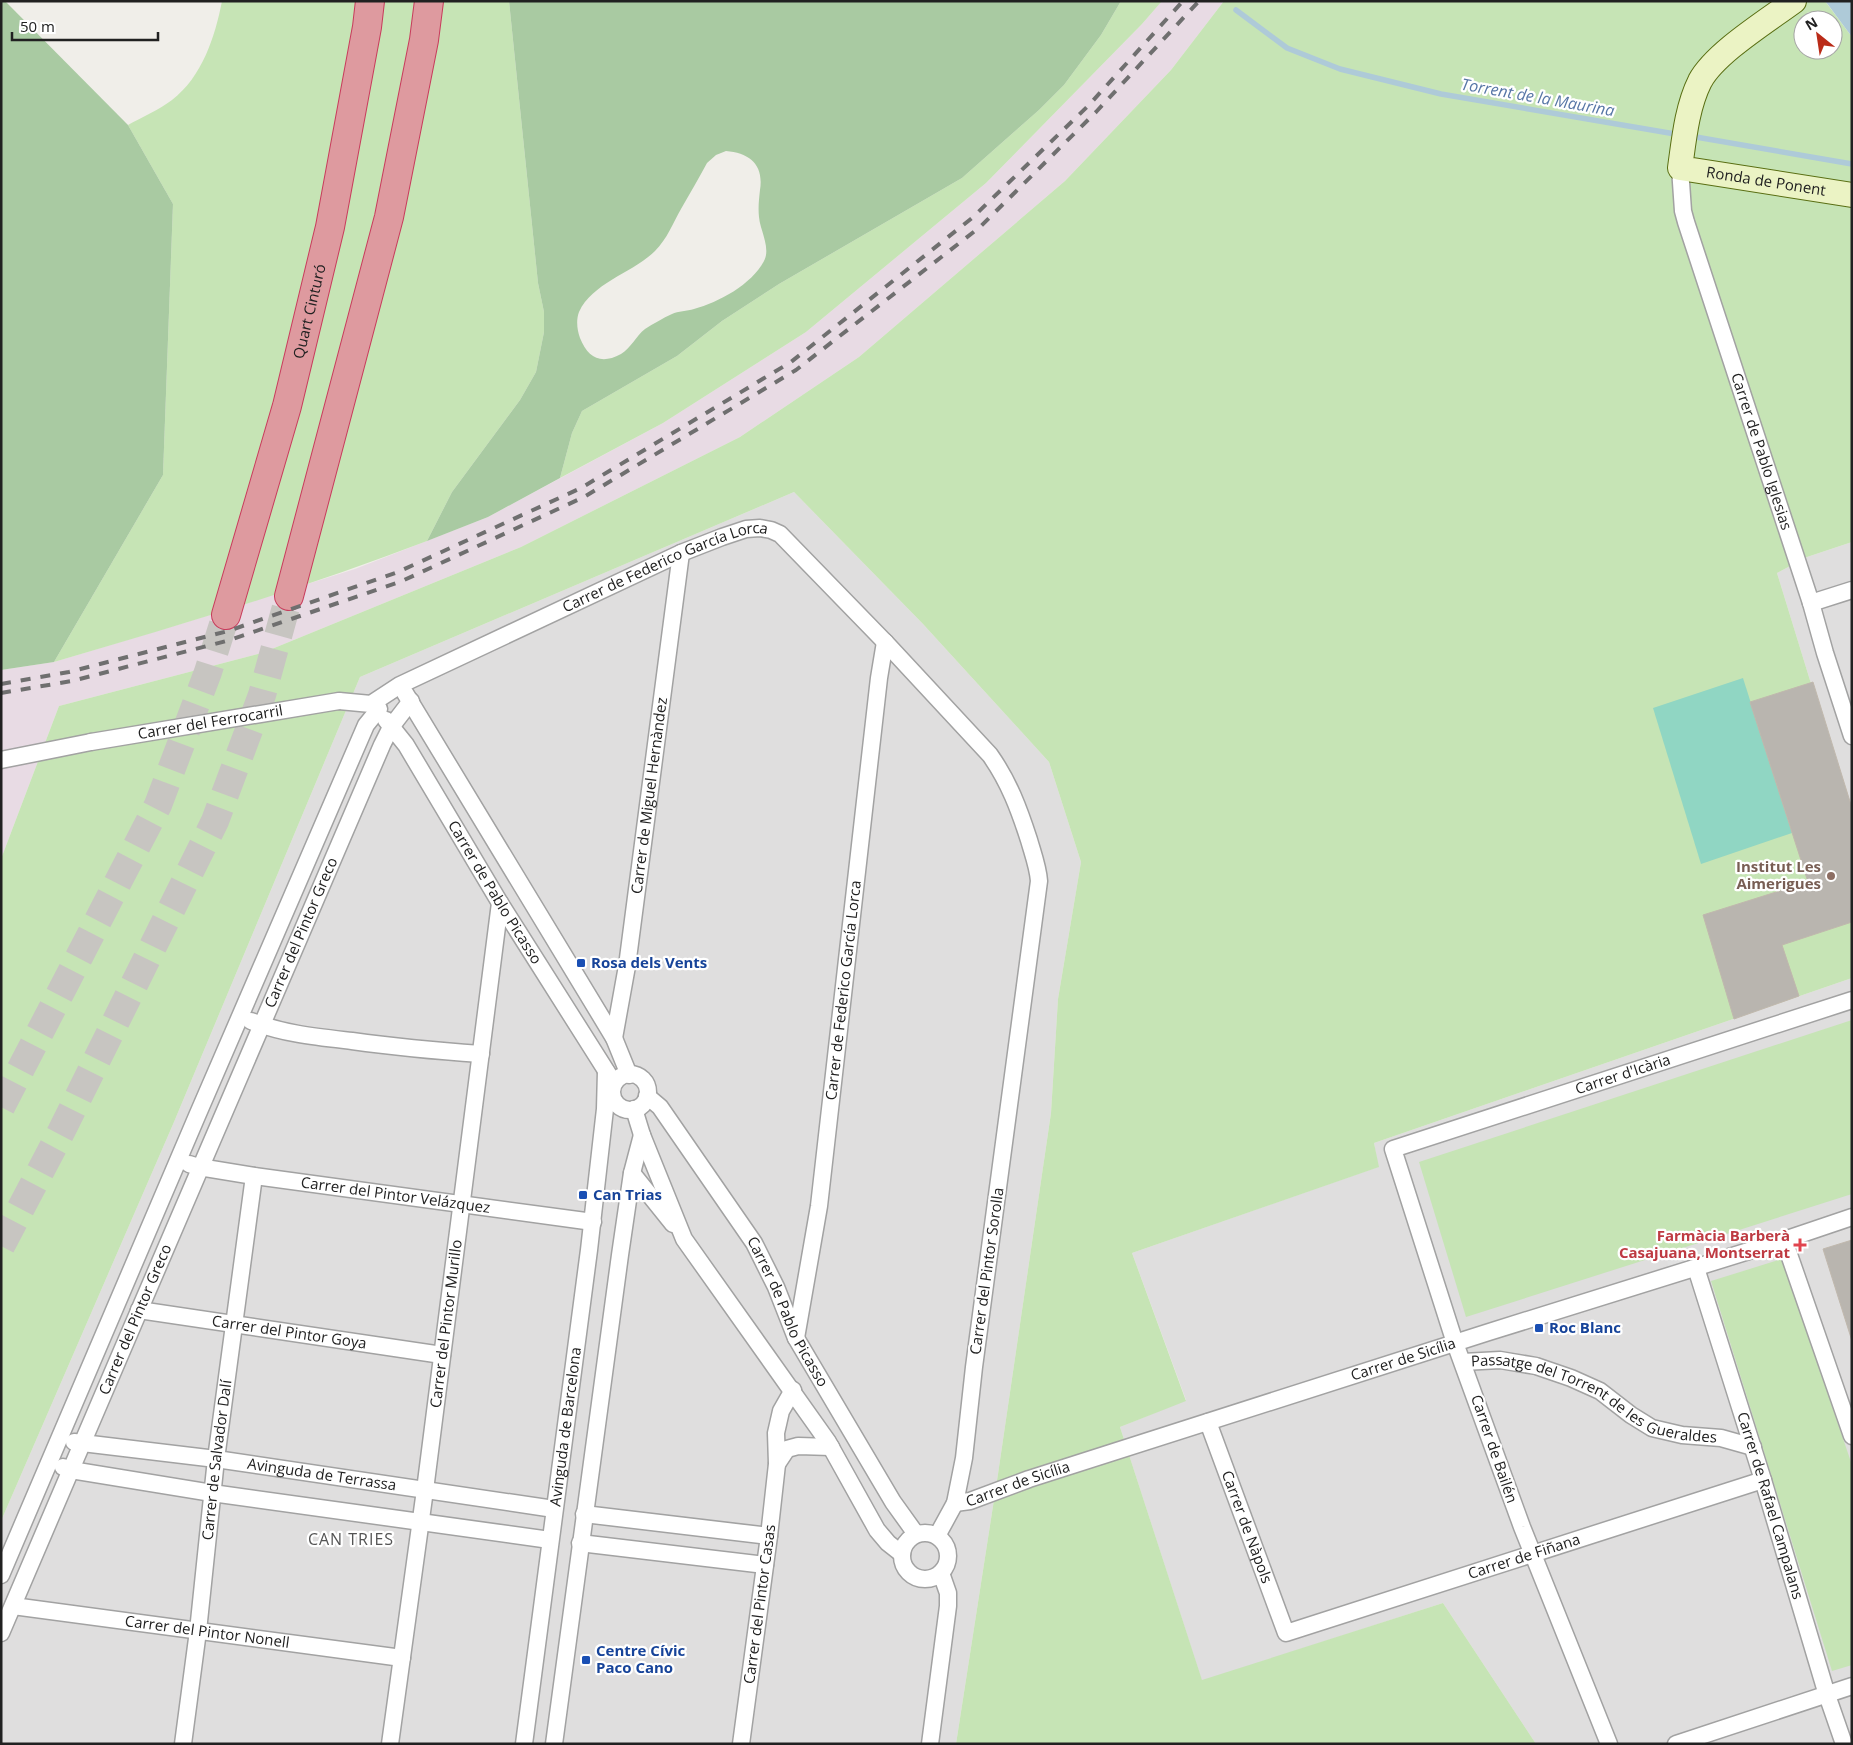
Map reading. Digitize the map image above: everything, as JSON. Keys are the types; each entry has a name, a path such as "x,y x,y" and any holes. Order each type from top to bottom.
{"highway":[{"name":"Quart Cinturó","path":"226,615 287,406 330,226 367,27 370,1"},
{"path":"289,596 389,217 424,40 429,1"}],"main road":[{"path":"1681,161 1690,111 1700,82 1715,60 1794,1"},
{"name":"Ronda de Ponent","path":"1681,161 1852,195"}],"street":[{"name":"Carrer de Pablo Iglesias","path":"1681,161 1682,197 1686,222 1811,603 1852,736"},
{"name":"Carrer de Federico García Lorca","path":"407,681 681,553 736,532 760,528 780,534 885,642 990,755 1004,775 1018,805 1038,869 1039,882 1023,1002"},
{"name":"Carrer de Miguel Hernàndez","path":"614,1038 627,966 681,553"},
{"path":"1811,603 1852,590"},
{"name":"Carrer de Federico García Lorca","path":"796,1338 819,1206 879,678 885,642"},
{"path":"375,707 407,681"},
{"name":"Carrer de Pablo Picasso","path":"407,681 411,702 614,1038 629,1074"},
{"name":"Carrer del Ferrocarril","path":"1,760 91,742 339,701 375,707"},
{"name":"Carrer del Pintor Greco","path":"1,1633 84,1442 199,1167 392,727 411,702"},
{"name":"Carrer de Pablo Picasso","path":"375,707 406,745 610,1091"},
{"name":"Carrer del Pintor Greco","path":"1,1575 240,1016 375,707"},
{"name":"Carrer del Pintor Murillo","path":"390,1744 425,1490 500,903"},
{"name":"Carrer d'Icària","path":"1393,1149 1852,1000"},
{"name":"Carrer del Pintor Sorolla","path":"937,1536 956,1503 964,1458 974,1367 1023,1002"},
{"path":"240,1016 261,1025 292,1034 481,1054"},
{"path":"629,1074 637,1076 644,1081 647,1088 647,1096 643,1104 634,1109 620,1107 610,1091 619,1078 629,1074"},
{"name":"Avinguda de Barcelona","path":"524,1744 610,1091"},
{"name":"Carrer de Pablo Picasso","path":"647,1096 660,1107 754,1243 776,1287 796,1338 893,1502 916,1534"},
{"name":"Carrer de Pablo Picasso","path":"634,1109 642,1135 684,1239"},
{"name":"Avinguda de Barcelona","path":"554,1744 632,1173 642,1135"},
{"name":"Carrer de Bailén","path":"1393,1149 1456,1343 1533,1554 1609,1744"},
{"path":"178,1160 199,1167"},
{"name":"Carrer del Pintor Velázquez","path":"199,1167 593,1222"},
{"name":"Carrer de Pablo Picasso","path":"632,1173 684,1239 792,1390 831,1447 878,1530 902,1554"},
{"name":"Carrer de Salvador Dalí","path":"183,1744 198,1630 216,1459 254,1176"},
{"name":"Carrer de Sicília","path":"956,1503 970,1501 1029,1479 1852,1217"},
{"path":"1784,1240 1852,1436"},
{"name":"Carrer de Rafael Campalans","path":"1696,1268 1753,1447 1826,1695 1844,1744"},
{"name":"Carrer del Pintor Goya","path":"139,1310 442,1355"},
{"name":"Passatge del Torrent de les Gueraldes","path":"1463,1362 1500,1360 1536,1366 1571,1378 1600,1391 1631,1415 1652,1428 1682,1435 1722,1438 1753,1447"},
{"name":"Carrer del Pintor Casas","path":"741,1744 769,1536 777,1464 776,1433 781,1412 792,1390"},
{"name":"Carrer de Nàpols","path":"1208,1422 1286,1633"},
{"name":"Avinguda de Terrassa","path":"59,1442 84,1442 216,1459 554,1509"},
{"path":"777,1464 787,1449 798,1446 831,1447"},
{"path":"50,1461 71,1470 212,1493 550,1540"},
{"name":"Carrer de Fiñana","path":"1286,1633 1763,1480"},
{"path":"584,1514 769,1536"},
{"path":"929,1533 937,1536 946,1545 949,1555 947,1564 941,1573 931,1579 912,1576 905,1567 902,1554 907,1542 916,1534 929,1533"},
{"path":"580,1543 765,1564"},
{"path":"930,1744 948,1606 948,1593 941,1573"},
{"name":"Carrer del Pintor Nonell","path":"13,1606 402,1658"},
{"path":"1676,1744 1852,1686"}],"shaded area":[{"path":"1162,1 1224,1 1171,70 1065,181 859,357 740,437 521,547 262,653 59,706 1,859 1,670 54,662 355,569 488,517 663,423 806,332 986,183 1142,24"},
{"path":"794,492 923,624 1049,762 1081,862 1058,999 1051,1113 956,1744 1,1744 1,1521 174,1122 360,677"},
{"path":"1852,542 1852,817 1777,573 1807,557"},
{"path":"1852,978 1852,1744 1536,1744 1443,1603 1202,1681 1120,1427 1186,1400 1132,1253 1378,1167 1374,1143"},
{"path":"1725,1242 1727,1247 1669,1267 1667,1261"}],"green space":[{"path":"1,1 5,1 128,125 173,204 163,475 54,662 1,670"},
{"path":"222,1 509,1 538,283 544,312 544,332 536,372 520,400 452,492 427,541 289,590 54,662 163,475 173,204 128,125 167,104 191,80 206,55"},
{"path":"509,1 1121,1 1101,35 1064,85 1039,110 962,178 779,284 722,321 677,356 582,411 572,433 560,478 488,517 427,541 452,492 520,400 536,372 544,332 544,312 538,283","holes":["726,151 735,152 754,162 760,174 759,217 766,256 758,270 743,285 724,297 704,306 674,313 648,327 621,354 607,359 596,358 591,355 580,338 577,322 579,312 585,302 603,285 636,266 655,251 666,236 707,163 716,155"]},
{"path":"1121,1 1162,1 1142,24 986,183 806,332 663,423 560,478 572,433 582,411 677,356 722,321 779,284 962,178 1039,110 1064,85 1101,35"},
{"path":"1224,1 1825,1 1832,10 1793,10 1793,60 1843,60 1843,25 1852,37 1852,542 1807,557 1777,573 1852,817 1852,978 1374,1143 1379,1167 1132,1253 1186,1401 1120,1427 1202,1680 1443,1603 1536,1744 956,1744 1051,1113 1058,999 1081,862 1049,762 923,624 794,492 360,677 174,1122 1,1521 1,859 59,706 262,653 521,547 740,437 859,357 1065,181 1171,70"},
{"path":"1743,678 1792,833 1701,864 1653,708"},
{"path":"1852,1020 1852,1194 1466,1317 1419,1162"},
{"path":"1782,1259 1852,1465 1852,1665 1832,1671 1711,1281"}],"water":[{"path":"1825,1 1852,1 1852,37 1843,25 1843,10 1832,10"}],"building":[{"path":"1813,682 1852,808 1852,922 1782,945 1799,996 1734,1019 1703,915 1808,882 1750,702"},
{"path":"1852,1240 1852,1341 1823,1249"}],"waterway":[{"name":"Torrent de la Maurina","path":"1236,10 1287,48 1340,69 1441,94 1681,135"},
{"name":"Torrent de la Maurina","path":"1690,136 1852,164"}],"tunnel":[{"path":"1,1246 61,1132 215,821 262,695 289,596"},
{"path":"1,1107 158,805 208,672 226,615"}],"railway":[{"path":"1,684 69,672 228,631 398,572 581,488 791,362 972,218 1089,105 1183,1"},
{"path":"1,693 72,681 230,640 402,581 584,497 796,370 980,227 1096,112 1199,1"}],"place":[{"name":"Institut Les Aimerigues","path":"1831,876"},
{"name":"Rosa dels Vents","path":"581,963"},
{"name":"Can Trias","path":"583,1195"},
{"name":"Farmàcia Barberà Casajuana, Montserrat","path":"1800,1245"},
{"name":"Roc Blanc","path":"1539,1328"},
{"name":"Centre Cívic Paco Cano","path":"586,1660"}],"district":[{"name":"CAN TRIES","path":"351,1539"}]}
